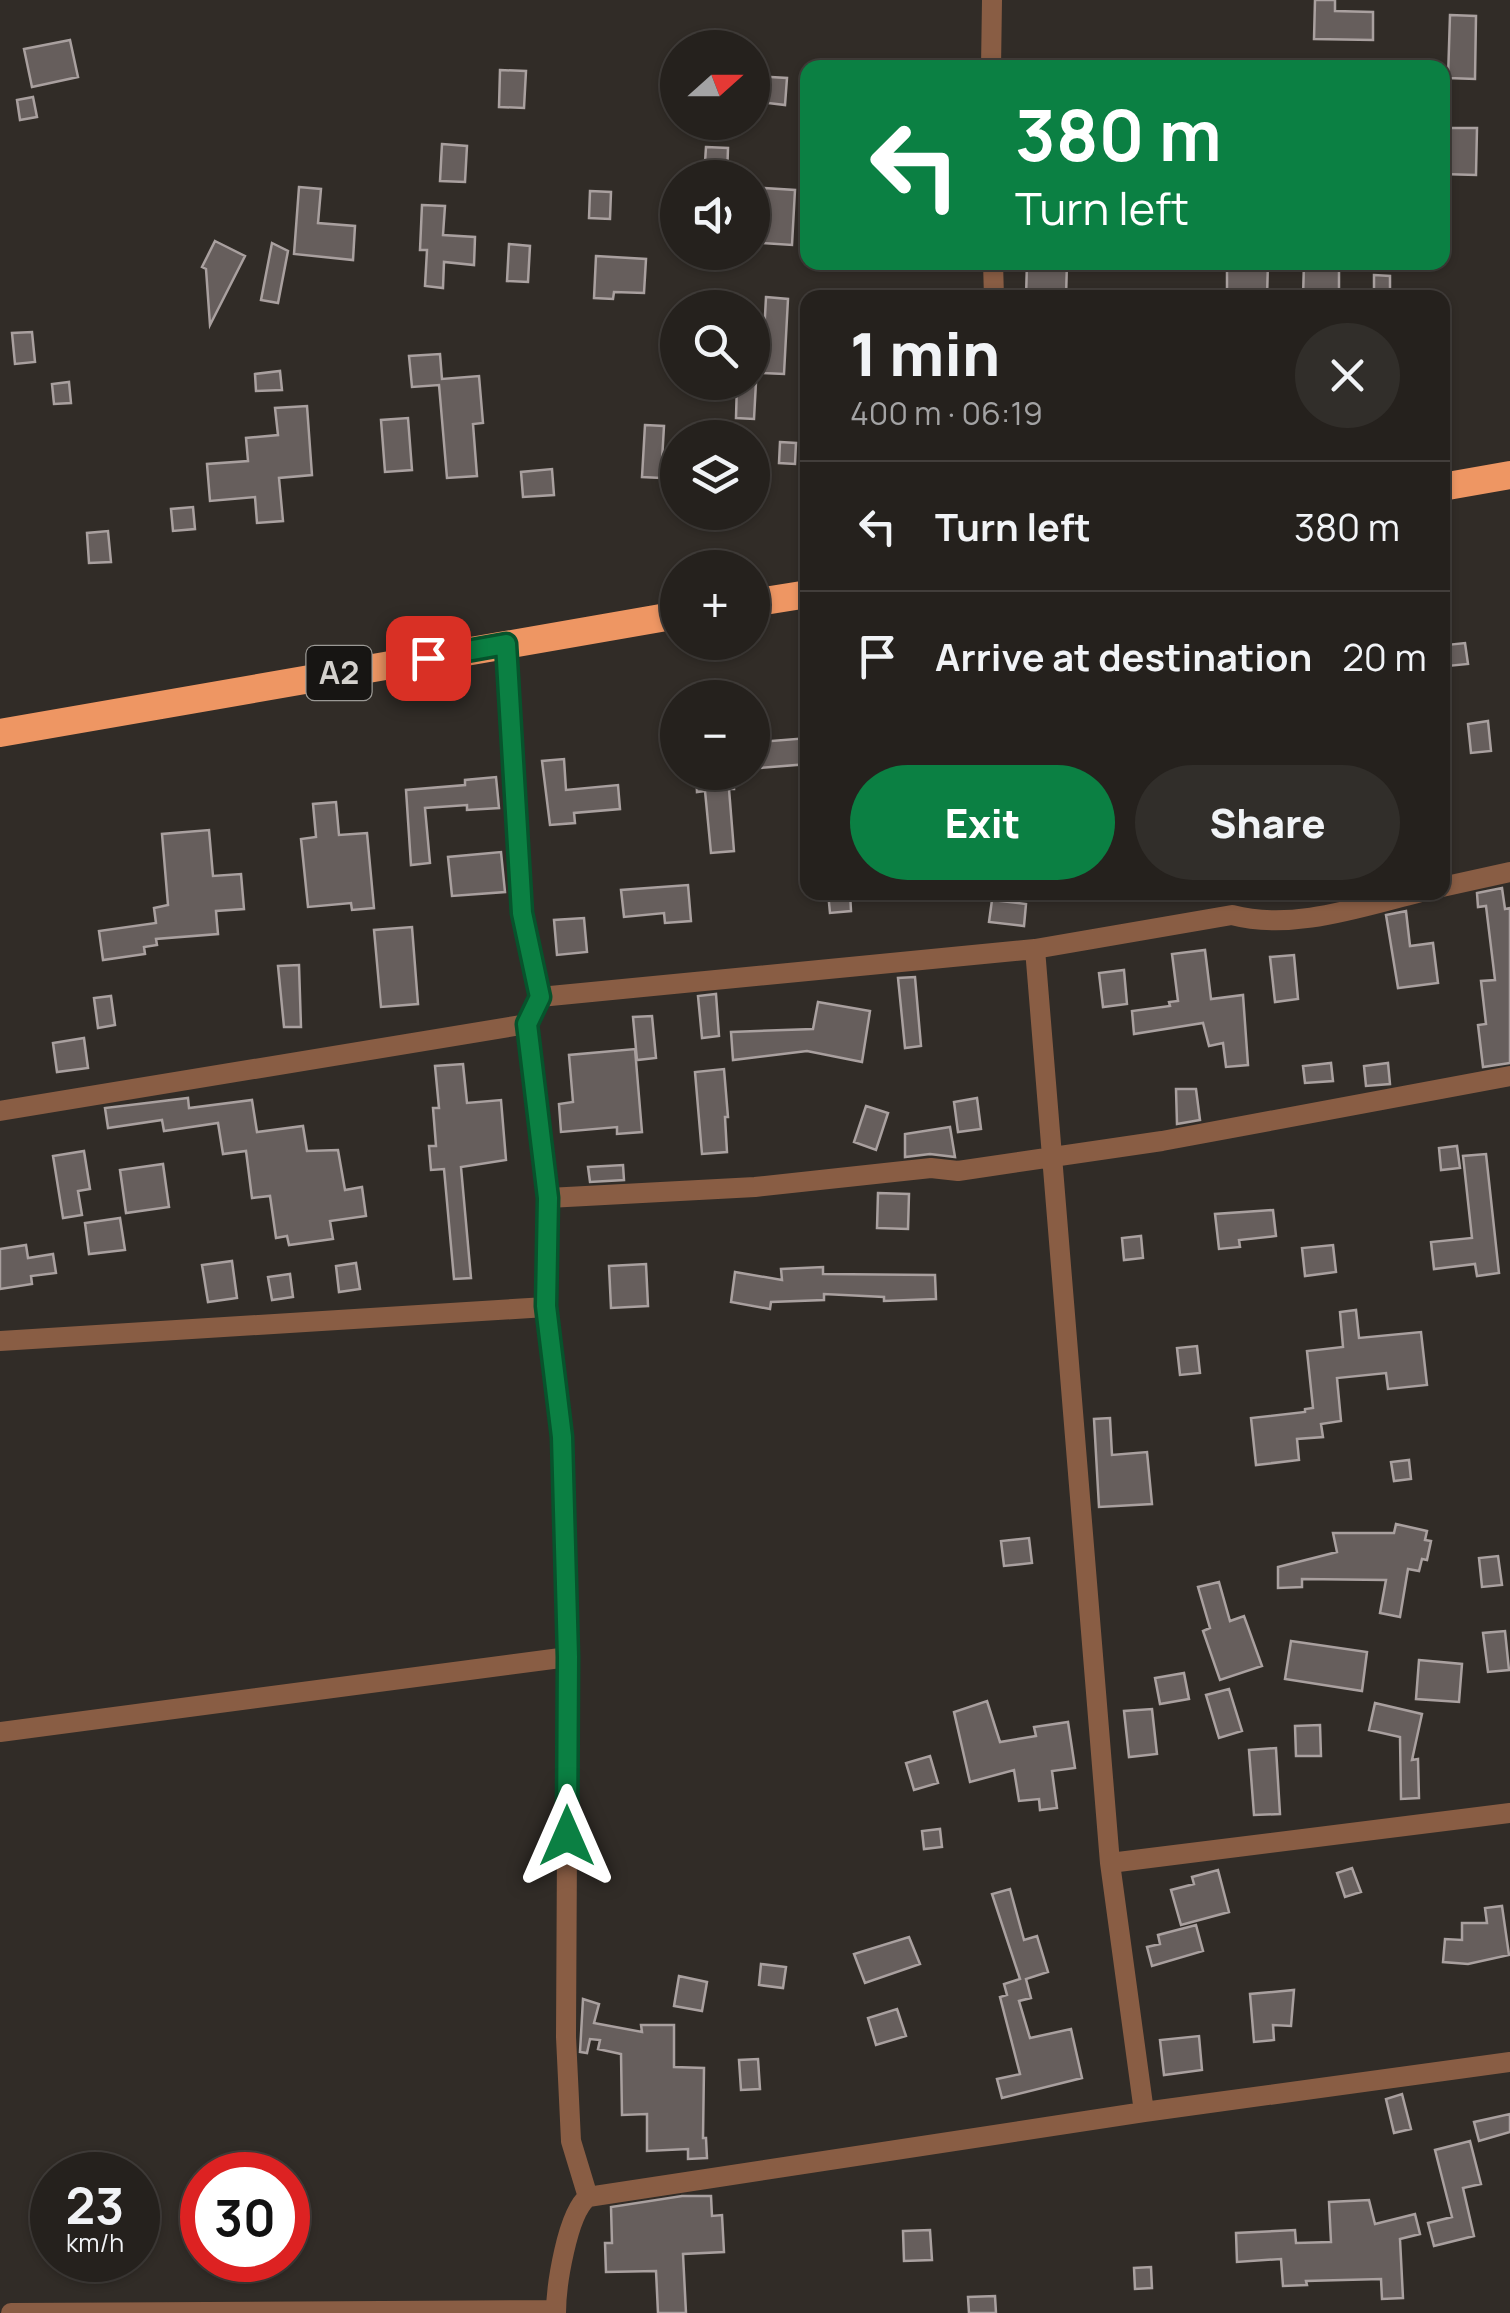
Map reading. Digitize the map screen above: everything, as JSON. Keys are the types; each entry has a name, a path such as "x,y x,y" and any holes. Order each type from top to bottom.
{"highway":[{"path":"1450,486 1510,475"},
{"path":"770,600 800,595"},
{"name":"A2","path":"0,733 660,619"}],"street":[{"path":"991,60 992,0"},
{"path":"506,644 522,913 540,997 527,1024 548,1198 546,1306 562,1437 568,1657 566,2037 571,2141 588,2197"},
{"path":"1450,886 1510,872"},
{"path":"540,997 1035,949 1232,915 1261,922 1319,916 1386,900"},
{"path":"1035,949 1110,1863 1144,2112"},
{"path":"0,1111 527,1024"},
{"path":"548,1198 756,1187 931,1168 958,1171 1162,1141 1510,1076"},
{"path":"0,1341 546,1306"},
{"path":"0,1732 568,1657"},
{"path":"1110,1863 1510,1813"},
{"path":"11,2313 556,2312 566,2244 582,2202 588,2197 1144,2112 1510,2062"}],"building":[{"path":"1315,0 1335,0 1335,11 1373,12 1373,40 1314,39"},
{"path":"1450,15 1476,16 1475,79 1450,78"},
{"path":"70,40 78,77 32,87 24,49"},
{"path":"500,70 526,71 524,108 499,107"},
{"path":"770,77 787,78 785,105 770,103"},
{"path":"33,97 37,117 20,120 17,100"},
{"path":"1450,128 1477,128 1476,175 1450,174"},
{"path":"442,144 467,146 465,182 440,181"},
{"path":"706,147 728,148 728,160 705,160"},
{"path":"299,187 321,189 318,223 355,226 353,260 294,254"},
{"path":"770,188 795,190 792,245 770,244"},
{"path":"590,191 611,192 610,219 589,218"},
{"path":"422,205 445,206 443,235 475,237 474,265 444,262 443,288 425,286 427,250 420,250"},
{"path":"215,241 245,256 210,325 206,269 202,267"},
{"path":"272,243 288,251 278,303 261,300"},
{"path":"509,244 530,246 528,282 507,281"},
{"path":"596,256 646,259 644,293 614,292 613,299 594,298"},
{"path":"1027,270 1067,270 1066,290 1026,290"},
{"path":"1227,270 1268,270 1267,290 1227,290"},
{"path":"1304,270 1339,270 1339,290 1303,290"},
{"path":"1374,275 1390,276 1390,290 1374,290"},
{"path":"770,297 788,299 784,374 770,373"},
{"path":"32,332 35,362 15,364 12,333"},
{"path":"440,354 442,379 479,376 483,423 473,424 477,476 447,478 439,385 412,387 409,356"},
{"path":"280,371 282,390 256,391 255,374"},
{"path":"69,382 71,403 54,404 52,384"},
{"path":"736,400 755,400 754,419 736,418"},
{"path":"307,406 312,475 279,478 283,521 257,523 255,497 210,501 207,464 248,461 246,438 278,435 275,408"},
{"path":"408,418 412,470 385,472 381,420"},
{"path":"645,425 660,426 660,478 642,477"},
{"path":"780,442 796,443 795,464 779,463"},
{"path":"552,469 554,495 523,497 521,472"},
{"path":"193,507 195,529 173,531 171,509"},
{"path":"108,531 111,562 89,563 87,533"},
{"path":"1465,643 1468,664 1450,666 1450,645"},
{"path":"1488,721 1491,751 1471,753 1468,724"},
{"path":"800,739 800,765 770,767 770,741"},
{"path":"564,759 566,790 618,785 620,809 574,813 575,823 550,825 542,761"},
{"path":"496,777 499,808 425,808 430,863 411,865 406,790 465,785 465,780"},
{"path":"697,790 729,790 734,851 711,853 705,791"},
{"path":"336,802 339,835 367,833 374,908 352,910 351,903 308,907 301,839 316,837 313,804"},
{"path":"209,830 213,876 241,874 244,909 216,911 218,934 156,939 157,945 144,947 145,954 103,960 99,931 156,923 154,908 168,905 162,834"},
{"path":"501,852 505,892 452,896 448,857"},
{"path":"688,885 691,921 665,923 664,913 624,917 621,890"},
{"path":"1502,888 1505,909 1510,908 1510,1063 1483,1067 1478,1025 1486,1024 1481,981 1495,980 1486,906 1478,907 1477,893"},
{"path":"829,900 850,900 851,911 830,913"},
{"path":"992,900 1026,904 1024,926 989,922"},
{"path":"1406,911 1410,946 1433,943 1438,983 1398,988 1386,915"},
{"path":"584,918 587,952 557,955 554,920"},
{"path":"412,927 418,1004 381,1007 374,930"},
{"path":"1205,950 1211,999 1243,995 1248,1065 1226,1067 1223,1043 1209,1046 1203,1023 1134,1034 1132,1011 1170,1006 1169,1002 1178,1001 1172,954"},
{"path":"1294,955 1298,999 1275,1002 1270,957"},
{"path":"299,965 301,1027 284,1027 278,966"},
{"path":"1124,970 1127,1004 1103,1007 1099,973"},
{"path":"915,977 921,1046 905,1048 898,978"},
{"path":"716,994 719,1036 702,1038 698,996"},
{"path":"111,996 115,1025 98,1028 94,998"},
{"path":"818,1002 870,1011 862,1062 807,1051 733,1060 731,1032 813,1029"},
{"path":"652,1016 656,1058 637,1060 633,1017"},
{"path":"84,1038 88,1068 57,1072 53,1043"},
{"path":"635,1049 642,1132 617,1134 617,1127 561,1132 559,1104 573,1102 569,1055"},
{"path":"1331,1063 1333,1081 1305,1083 1303,1066"},
{"path":"1388,1063 1390,1084 1366,1086 1364,1066"},
{"path":"463,1064 467,1103 501,1100 506,1160 461,1167 471,1278 454,1279 444,1169 431,1170 429,1146 436,1146 433,1108 439,1108 435,1066"},
{"path":"724,1069 727,1152 702,1154 695,1072"},
{"path":"1176,1089 1196,1089 1200,1120 1177,1124"},
{"path":"188,1098 189,1108 252,1100 257,1132 303,1126 307,1151 338,1150 345,1190 362,1187 366,1216 330,1221 333,1239 289,1245 287,1236 276,1238 270,1196 252,1198 246,1151 223,1154 218,1123 164,1131 162,1120 108,1128 105,1108"},
{"path":"977,1098 981,1129 958,1132 954,1102"},
{"path":"866,1106 888,1113 876,1150 854,1142"},
{"path":"950,1127 955,1157 905,1157 905,1134"},
{"path":"1457,1146 1460,1168 1441,1170 1439,1148"},
{"path":"84,1151 90,1189 78,1191 82,1215 63,1218 53,1156"},
{"path":"1486,1154 1499,1273 1477,1276 1475,1264 1434,1269 1431,1242 1472,1238 1463,1156"},
{"path":"163,1164 169,1207 126,1213 120,1170"},
{"path":"623,1165 624,1180 590,1182 588,1167"},
{"path":"878,1193 909,1194 908,1229 877,1228"},
{"path":"1273,1210 1276,1236 1239,1240 1240,1247 1219,1249 1215,1214"},
{"path":"120,1218 125,1250 89,1254 85,1223"},
{"path":"1141,1236 1143,1258 1124,1260 1122,1238"},
{"path":"26,1245 28,1258 53,1254 56,1273 31,1276 32,1284 0,1289 0,1249"},
{"path":"1333,1245 1336,1272 1305,1276 1302,1248"},
{"path":"232,1261 237,1298 208,1302 202,1265"},
{"path":"356,1263 360,1289 339,1292 336,1266"},
{"path":"646,1264 648,1306 611,1308 609,1266"},
{"path":"823,1267 823,1274 935,1275 936,1299 884,1301 884,1297 824,1294 824,1300 771,1302 770,1309 731,1302 735,1272 782,1280 781,1269"},
{"path":"290,1274 293,1297 272,1300 268,1277"},
{"path":"1356,1310 1359,1338 1421,1332 1427,1385 1388,1389 1386,1373 1337,1378 1341,1421 1321,1424 1323,1437 1297,1439 1299,1460 1256,1465 1251,1418 1313,1408 1307,1351 1343,1347 1340,1312"},
{"path":"1197,1346 1200,1373 1180,1375 1177,1348"},
{"path":"1110,1418 1112,1455 1147,1452 1152,1504 1099,1507 1094,1419"},
{"path":"1409,1460 1411,1479 1394,1481 1391,1462"},
{"path":"1396,1524 1427,1531 1425,1540 1431,1541 1427,1560 1422,1559 1419,1571 1408,1569 1400,1617 1380,1613 1386,1580 1302,1579 1302,1587 1278,1588 1278,1567 1337,1552 1333,1533 1394,1533"},
{"path":"1029,1538 1032,1563 1004,1566 1001,1541"},
{"path":"1498,1556 1502,1585 1482,1587 1479,1558"},
{"path":"1219,1582 1230,1621 1244,1616 1262,1666 1220,1680 1203,1631 1210,1628 1198,1587"},
{"path":"1505,1631 1509,1670 1488,1672 1483,1633"},
{"path":"1291,1641 1367,1652 1362,1691 1285,1679"},
{"path":"1419,1660 1462,1664 1459,1702 1416,1699"},
{"path":"1184,1673 1189,1699 1160,1704 1155,1678"},
{"path":"1229,1689 1242,1731 1219,1738 1206,1695"},
{"path":"987,1701 1000,1742 1036,1736 1034,1727 1068,1722 1075,1768 1052,1771 1057,1808 1040,1810 1039,1799 1019,1801 1014,1770 970,1782 954,1712"},
{"path":"1375,1703 1422,1714 1412,1760 1418,1759 1419,1798 1401,1799 1400,1737 1369,1730"},
{"path":"1152,1709 1157,1754 1129,1757 1124,1711"},
{"path":"1320,1725 1321,1756 1296,1756 1295,1726"},
{"path":"1276,1748 1280,1814 1254,1815 1249,1750"},
{"path":"930,1756 938,1783 914,1790 906,1763"},
{"path":"940,1829 942,1847 924,1849 922,1831"},
{"path":"1352,1868 1361,1892 1345,1897 1337,1873"},
{"path":"1218,1870 1229,1912 1181,1925 1171,1890 1194,1884 1192,1877"},
{"path":"1010,1889 1024,1940 1037,1936 1048,1972 1026,1979 1031,1998 1019,2001 1030,2038 1071,2029 1082,2078 1002,2098 997,2079 1020,2074 1000,1997 1007,1995 1004,1984 1020,1979 992,1894"},
{"path":"1502,1906 1509,1955 1468,1964 1443,1962 1445,1939 1462,1940 1462,1923 1487,1923 1485,1908"},
{"path":"1196,1925 1203,1951 1152,1966 1147,1947 1160,1944 1158,1935"},
{"path":"909,1937 920,1964 865,1983 854,1954"},
{"path":"761,1964 786,1967 783,1988 759,1985"},
{"path":"679,1976 707,1982 702,2011 674,2006"},
{"path":"1294,1990 1291,2026 1273,2025 1274,2040 1254,2042 1250,1994"},
{"path":"583,1999 599,2004 594,2023 642,2032 641,2025 674,2025 674,2067 704,2068 703,2138 707,2158 688,2159 688,2149 647,2151 647,2114 622,2115 621,2054 598,2049 600,2040 590,2039 587,2053 580,2052"},
{"path":"897,2009 906,2036 876,2045 868,2018"},
{"path":"1199,2036 1202,2070 1164,2075 1160,2040"},
{"path":"758,2059 760,2089 741,2090 739,2060"},
{"path":"1402,2094 1411,2129 1394,2133 1386,2099"},
{"path":"1510,2114 1510,2132 1479,2141 1474,2122"},
{"path":"1470,2141 1481,2184 1463,2188 1474,2236 1434,2246 1428,2223 1452,2217 1435,2150"},
{"path":"682,2196 711,2196 712,2216 722,2215 724,2252 683,2254 686,2313 658,2313 656,2271 606,2272 605,2243 612,2243 611,2207"},
{"path":"1369,2200 1375,2224 1415,2214 1420,2234 1400,2239 1403,2298 1382,2299 1381,2279 1306,2281 1307,2285 1283,2286 1281,2259 1237,2262 1236,2233 1295,2230 1296,2243 1331,2242 1329,2202"},
{"path":"930,2230 932,2260 904,2261 903,2231"},
{"path":"1151,2267 1152,2288 1135,2289 1134,2268"},
{"path":"995,2296 996,2313 969,2313 968,2297"}],"route":[{"path":"428,658 506,644 522,913 540,997 527,1024 548,1198 546,1306 562,1437 568,1657 567,1836"}]}
